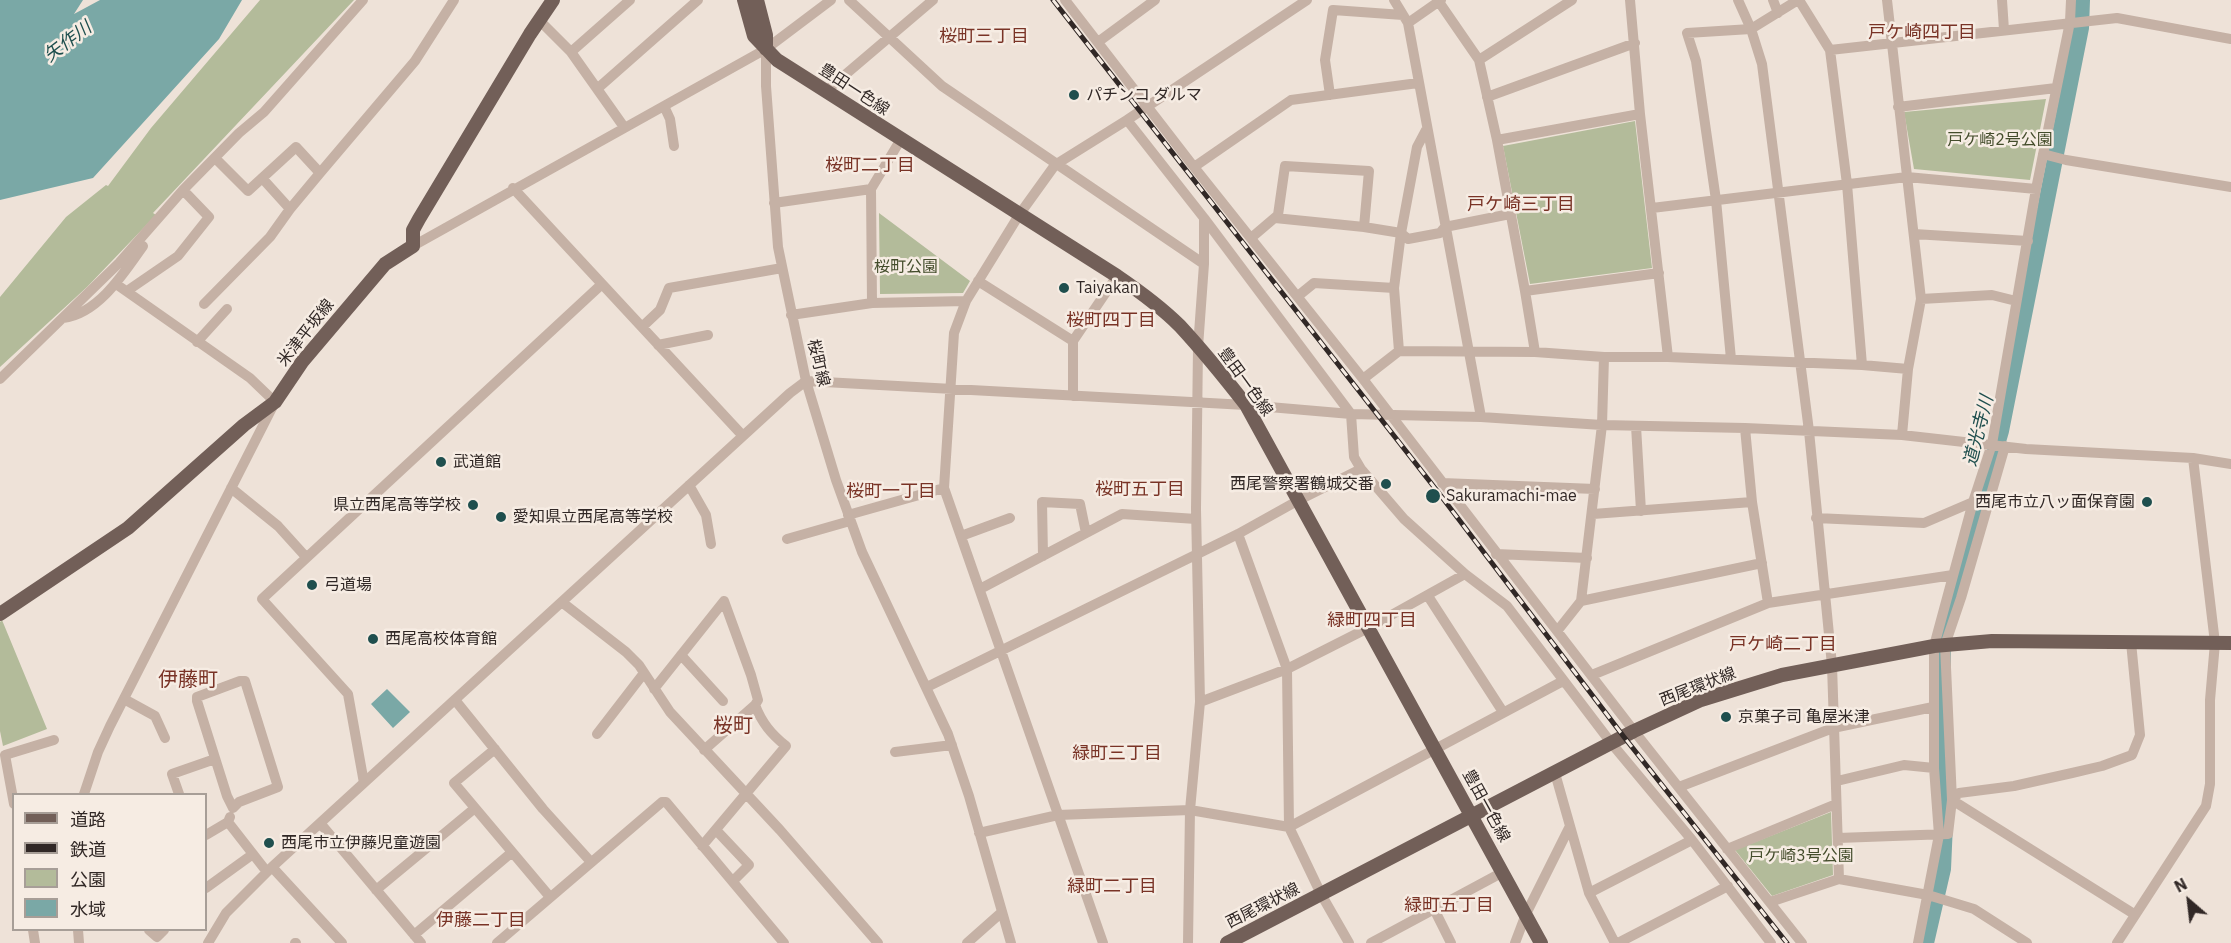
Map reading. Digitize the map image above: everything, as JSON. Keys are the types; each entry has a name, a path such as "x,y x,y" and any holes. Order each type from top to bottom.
{"main road":[{"path":"412,246 413,230 419,219 553,0"},
{"name":"豊田一色線","path":"744,0 754,36 777,60 1117,276 1178,325 1198,347 1246,405 1541,943"},
{"path":"756,0 766,35 766,49"},
{"name":"米津平坂線","path":"0,614 128,528 244,425 275,402 302,363 378,271 412,246"},
{"name":"西尾環状線","path":"1227,943 1634,731 1701,700 1782,675 1939,646 1992,641 2231,642"}],"street":[{"path":"0,379 150,230 183,190 264,112 363,0"},
{"path":"204,304 270,237 290,209 415,61 454,0"},
{"path":"571,52 630,0"},
{"path":"597,89 698,0"},
{"path":"412,246 766,49 831,0"},
{"path":"849,0 942,86 1203,264"},
{"path":"826,91 933,0"},
{"path":"1065,0 1194,167 1363,379 1634,731 1802,943"},
{"path":"1103,943 944,488 954,333 966,301 978,281 1019,215 1055,165 1307,0"},
{"path":"1394,0 1406,19 1481,417"},
{"path":"1479,60 1572,0"},
{"path":"1630,0 1640,114 1668,357"},
{"path":"1738,0 1751,29 1762,64 1809,431 1832,665 1839,879"},
{"path":"1773,0 1778,13"},
{"path":"1731,359 1716,200 1696,61 1687,33 1751,29 1799,0 1830,50 1847,184 1862,365"},
{"path":"1887,0 1921,299 1908,369 1902,435"},
{"path":"2002,0 2004,30"},
{"path":"1918,943 1942,834 1952,800 1939,646 1961,598 1998,445 2016,301 2036,189 2071,22 2071,0"},
{"path":"1330,95 1325,60 1333,10 1406,19 1440,1 1479,60 1497,140 1535,352"},
{"path":"1098,42 1148,2"},
{"path":"1830,50 2115,18 2231,39"},
{"path":"539,20 571,52 624,128"},
{"path":"1487,97 1635,43"},
{"name":"桜町線","path":"766,49 766,86 778,247 806,381 862,552 927,687"},
{"path":"1194,167 1290,100 1418,83"},
{"path":"1898,107 2056,88"},
{"path":"664,106 670,119 674,146"},
{"path":"1497,140 1640,114"},
{"path":"1127,120 1204,218 1351,414 1354,457 1361,469 1404,519 1465,574 1507,606 1612,744 1692,840 1771,943"},
{"path":"1399,351 1394,288 1401,232 1417,147 1426,129"},
{"path":"872,303 871,189 901,139"},
{"path":"215,158 248,190 297,147 320,173"},
{"path":"2043,154 2066,160 2231,187"},
{"path":"1251,238 1278,215 1285,166 1369,171 1364,227"},
{"path":"1652,208 1907,177 2036,189"},
{"path":"262,178 290,209"},
{"path":"513,188 743,436"},
{"path":"774,203 871,189"},
{"path":"127,291 178,256 209,217 183,190"},
{"path":"1275,218 1401,232 1408,239 1440,233 1445,227 1510,214"},
{"path":"1188,943 1190,810 1200,702 1196,519 1198,347 1204,218"},
{"path":"63,318 76,316 116,284 145,243 150,230"},
{"path":"1914,234 2028,241"},
{"path":"642,327 660,310 669,288 782,268"},
{"path":"1525,291 1659,273"},
{"path":"1073,396 1073,341 1117,276"},
{"path":"978,281 1073,341"},
{"path":"1298,296 1314,282 1394,288"},
{"path":"85,793 98,752 123,699 275,402 250,378 116,284"},
{"path":"364,783 348,694 262,599 602,284"},
{"path":"1921,299 1992,295 2016,301"},
{"path":"792,315 872,303 966,301"},
{"path":"197,342 227,309"},
{"path":"658,345 708,335"},
{"path":"1363,379 1399,351 1535,352 1604,357 1731,359 1908,369"},
{"path":"1558,630 1581,601 1602,425 1604,357"},
{"path":"208,943 226,913 320,823 790,393 806,381 1246,405 1351,414 1481,417 1602,425 1902,435 1998,445 2193,458 2231,464"},
{"path":"1636,426 1641,511"},
{"path":"1745,428 1752,502 1768,603"},
{"path":"1942,834 1934,768 1933,707 1939,646 1953,574 1973,502 1998,445"},
{"path":"2117,943 2206,806 2210,784 2210,700 2215,643 2193,458"},
{"path":"1011,943 952,745 927,687 1238,534 1361,469"},
{"path":"1442,483 1595,489"},
{"path":"689,485 706,515 711,544"},
{"path":"231,488 278,526 306,557"},
{"path":"787,539 944,488"},
{"path":"1043,556 1042,502 1080,504 1086,533"},
{"path":"1593,514 1752,502"},
{"path":"1816,518 1924,523 1973,502"},
{"path":"980,589 1122,514 1196,519"},
{"path":"961,536 1010,518"},
{"path":"1238,534 1287,669 1289,827 1321,894 1349,943"},
{"path":"1497,554 1587,558"},
{"path":"1581,601 1761,563"},
{"path":"1200,702 1287,669 1428,596 1465,574"},
{"path":"1592,675 1768,603 1953,574"},
{"path":"1428,596 1503,712"},
{"path":"654,689 724,601 758,700 704,750"},
{"path":"563,603 626,652 644,673 670,712 747,793 878,943"},
{"path":"1952,800 1959,793 2014,786 2102,766 2132,755 2140,735 2131,642"},
{"path":"681,655 723,701"},
{"path":"597,734 644,673"},
{"path":"207,834 228,822 233,808 239,802 278,787 245,681 197,697 196,701 233,808"},
{"path":"979,833 1058,815 1190,810 1289,827 1563,681"},
{"path":"123,699 155,716 165,738"},
{"path":"455,700 543,809 591,862"},
{"path":"702,846 786,746 764,725 755,705"},
{"path":"1679,787 1833,728 1933,707"},
{"path":"12,793 5,755 54,740"},
{"path":"895,752 952,745"},
{"path":"495,749 454,783 550,897"},
{"path":"178,793 172,774 215,759"},
{"path":"1837,781 1904,765 1934,768"},
{"path":"1555,773 1589,893 1617,943 1728,886"},
{"path":"1952,800 2134,914"},
{"path":"497,943 662,802 666,802 784,943"},
{"path":"1727,849 1836,804"},
{"path":"376,890 475,808"},
{"path":"228,822 253,854 337,941"},
{"path":"320,823 418,939 511,853"},
{"path":"1515,943 1526,914 1569,828"},
{"path":"716,830 749,865 733,881"},
{"path":"1838,838 1942,834"},
{"path":"1589,893 1692,840"},
{"path":"207,887 253,854"},
{"path":"1371,943 1503,872"},
{"path":"1770,902 1839,879 1928,895 1974,909 2027,943"},
{"path":"1434,909 1451,943"},
{"path":"967,943 1002,912"}],"green space":[{"path":"260,0 354,0 153,213 156,215 87,287 0,367 0,297 66,217 106,185 108,186 151,128"},
{"name":"戸ケ崎2号公園","path":"2046,99 2030,180 1914,169 1904,112"},
{"path":"1635,121 1652,268 1530,284 1503,146"},
{"name":"桜町公園","path":"879,213 970,281 963,293 880,294"},
{"path":"2,620 47,729 3,746 0,731 0,622"},
{"name":"戸ケ崎3号公園","path":"1831,812 1833,875 1772,896 1735,850"}],"water":[{"name":"矢作川","path":"0,0 83,0 74,14 100,0 242,0 219,39 93,178 0,200"},
{"path":"387,689 410,712 393,728 371,704"}],"waterway":[{"name":"道光寺川","path":"1926,943 1943,869 1946,801 1942,758 1943,629 2001,431 2081,28 2082,0"}],"railway":[{"path":"1053,0 1438,492 1624,737 1787,943"}],"place":[{"name":"パチンコ ダルマ","path":"1074,95"},
{"name":"Taiyakan","path":"1064,288"},
{"name":"武道館","path":"441,462"},
{"name":"西尾警察署鶴城交番","path":"1386,484"},
{"name":"Sakuramachi-mae","path":"1433,496"},
{"name":"西尾市立八ッ面保育園","path":"2147,502"},
{"name":"県立西尾高等学校","path":"473,505"},
{"name":"愛知県立西尾高等学校","path":"501,517"},
{"name":"弓道場","path":"312,585"},
{"name":"西尾高校体育館","path":"373,639"},
{"name":"京菓子司 亀屋米津","path":"1726,717"},
{"name":"西尾市立伊藤児童遊園","path":"269,843"}],"district":[{"name":"戸ケ崎四丁目","path":"1922,33"},
{"name":"桜町三丁目","path":"984,37"},
{"name":"桜町二丁目","path":"870,166"},
{"name":"戸ケ崎三丁目","path":"1521,205"},
{"name":"桜町四丁目","path":"1111,321"},
{"name":"桜町五丁目","path":"1140,490"},
{"name":"桜町一丁目","path":"891,492"},
{"name":"緑町四丁目","path":"1372,621"},
{"name":"戸ケ崎二丁目","path":"1783,645"},
{"name":"伊藤町","path":"188,680"},
{"name":"桜町","path":"733,726"},
{"name":"緑町三丁目","path":"1117,754"},
{"name":"緑町二丁目","path":"1112,887"},
{"name":"緑町五丁目","path":"1449,906"},
{"name":"伊藤二丁目","path":"481,921"}]}
